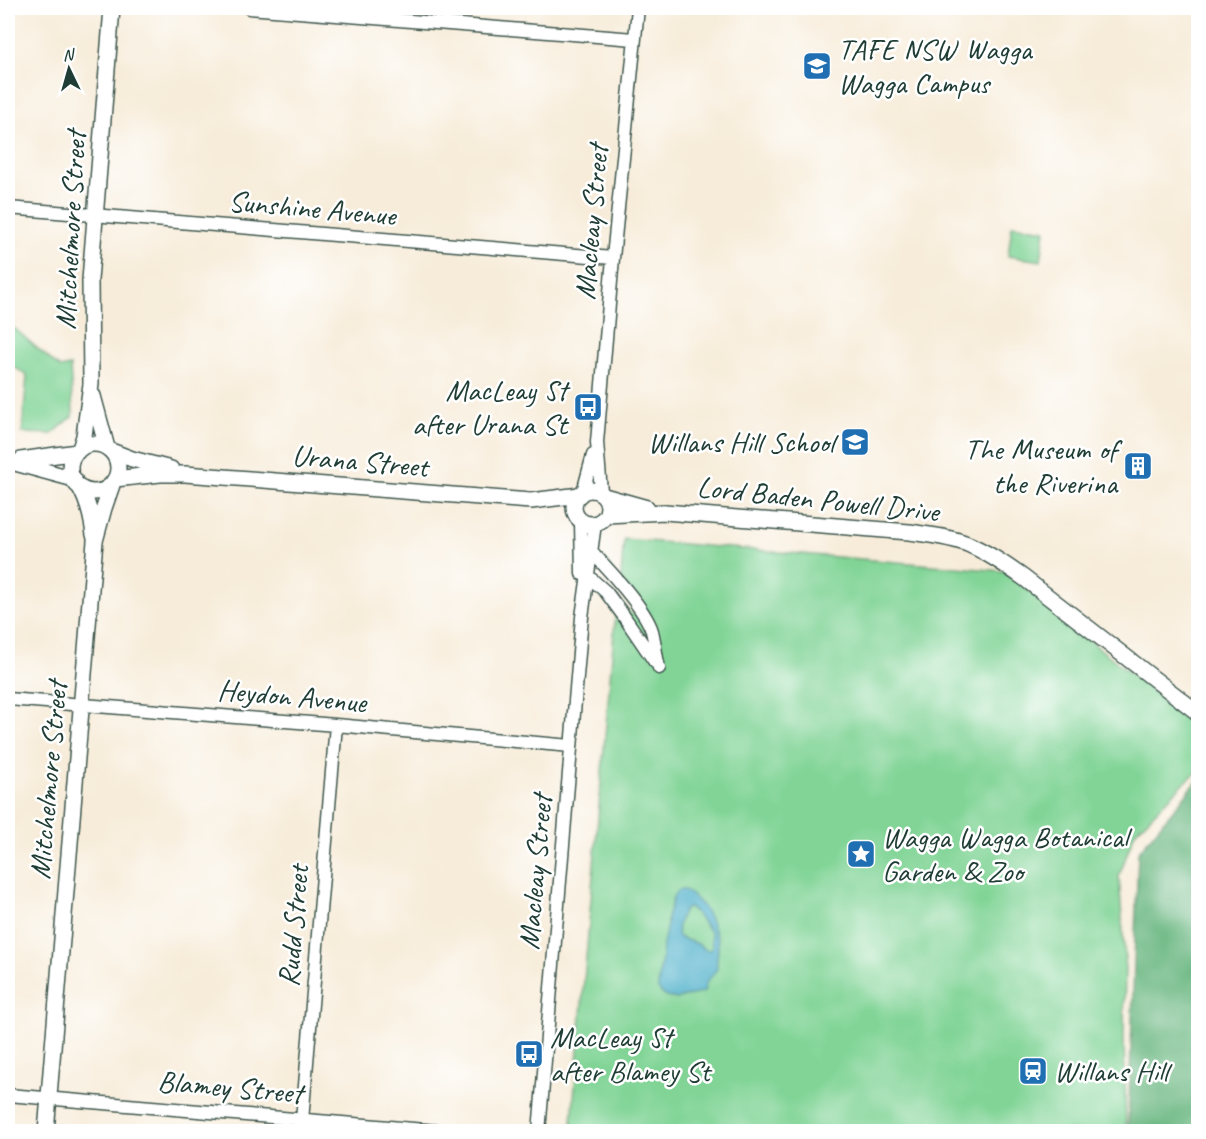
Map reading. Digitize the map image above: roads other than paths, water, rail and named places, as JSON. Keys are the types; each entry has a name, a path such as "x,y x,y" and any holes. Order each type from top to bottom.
{"street":[{"name":"Mitchelmore Street","path":"78,451 84,435 91,384 90,301 112,8"},
{"path":"249,8 634,39"},
{"name":"Macleay Street","path":"603,494 597,442 638,8"},
{"name":"Sunshine Avenue","path":"8,208 613,258"},
{"name":"Mitchelmore Street","path":"91,384 109,449"},
{"name":"Macleay Street","path":"581,493 597,442"},
{"path":"8,461 78,451 92,444 98,445 109,449 118,463 114,481 107,488 96,491 84,489 77,482 71,466 78,451"},
{"name":"Urana Street","path":"109,449 132,459 185,474"},
{"path":"8,461 77,482"},
{"name":"Urana Street","path":"114,481 160,474 185,474 531,501 589,518"},
{"name":"Mitchelmore Street","path":"46,1131 95,541 114,481"},
{"name":"Mitchelmore Street","path":"77,482 90,508 95,541"},
{"path":"593,489 603,494 608,500 608,509 589,518 574,505 581,493 593,489"},
{"name":"Urana Street","path":"531,501 581,493"},
{"name":"Lord Baden Powell Drive","path":"603,494 665,512"},
{"name":"Lord Baden Powell Drive","path":"589,518 665,512 909,532 968,544 998,560 1024,578 1198,713"},
{"name":"Macleay Street","path":"582,617 591,551 589,518"},
{"name":"Macleay Street","path":"539,1131 589,518"},
{"path":"588,576 606,592 659,668 651,629 646,619 634,601 591,551"},
{"name":"Heydon Avenue","path":"8,699 571,746"},
{"name":"Rudd Street","path":"302,1125 336,725"},
{"name":"Blamey Street","path":"8,1095 302,1125 449,1131"}],"water":[{"path":"679,890 685,890 699,902 706,911 718,944 717,969 706,983 704,992 677,999 667,997 658,989 667,918 674,895","holes":["690,908 711,933 712,948 710,950 678,937 681,917 685,910"]}],"place":[{"name":"TAFE NSW Wagga Wagga Campus","path":"817,66"},
{"name":"MacLeay St after Urana St","path":"588,407"},
{"name":"Willans Hill School","path":"855,442"},
{"name":"The Museum of the Riverina","path":"1138,466"},
{"name":"Wagga Wagga Botanical Garden & Zoo","path":"861,854"},
{"name":"MacLeay St after Blamey St","path":"529,1054"},
{"name":"Willans Hill","path":"1033,1071"}]}
